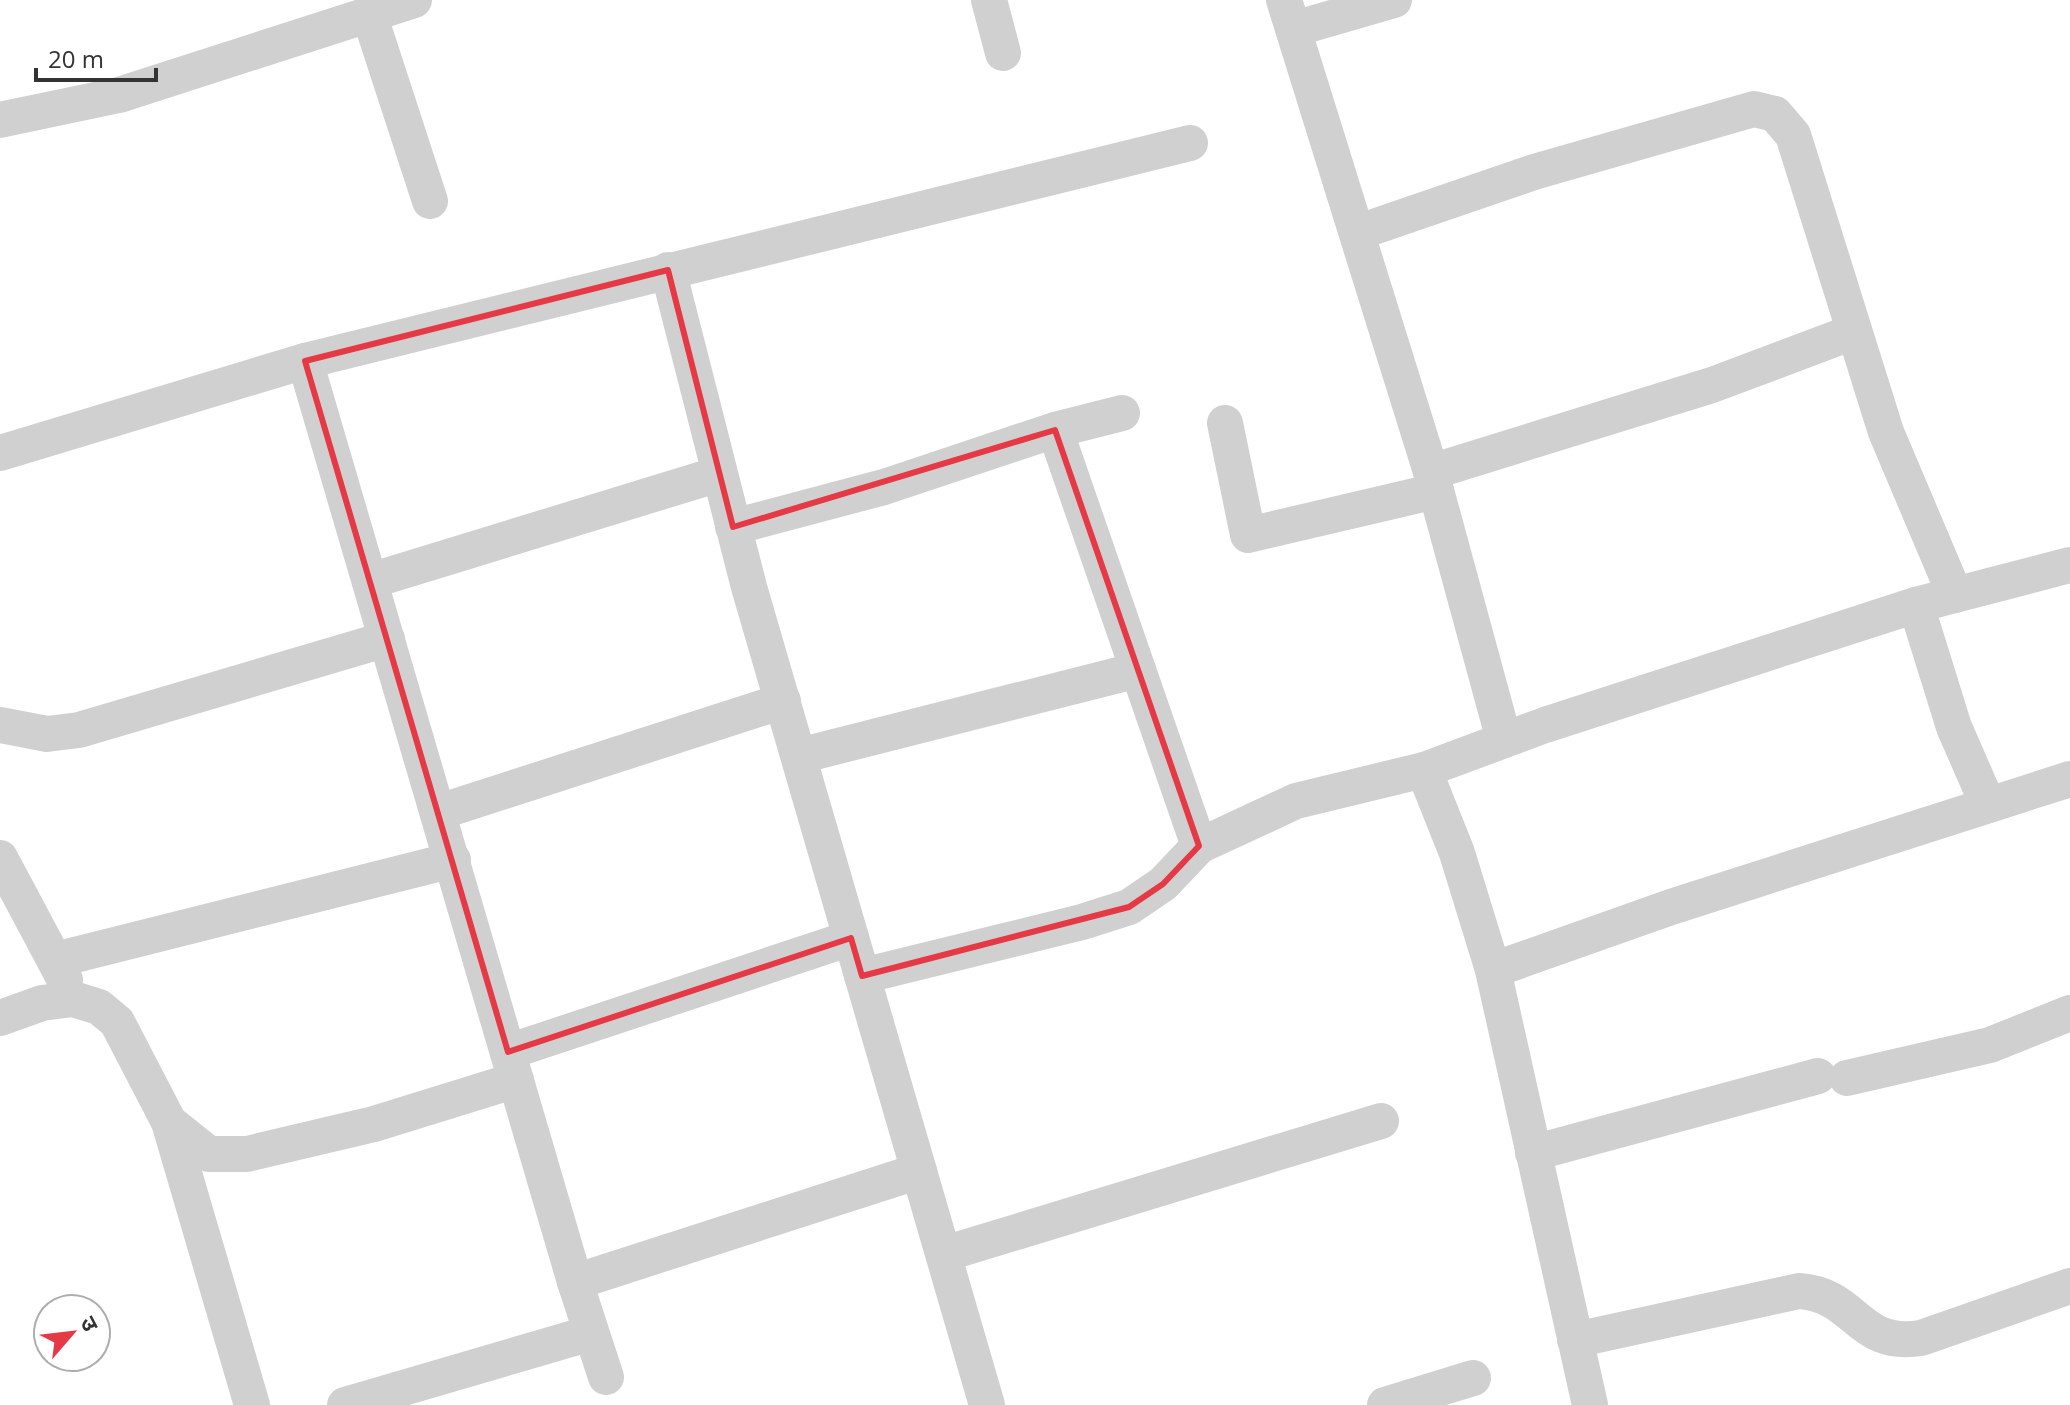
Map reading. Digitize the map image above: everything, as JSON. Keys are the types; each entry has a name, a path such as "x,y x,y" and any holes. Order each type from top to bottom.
{"street":[{"path":"0,120 119,95 324,14 369,14 414,0"},
{"path":"989,0 1003,53"},
{"path":"1394,0 1289,15 1359,232 1434,482 1504,740"},
{"path":"369,14 430,201"},
{"path":"1359,232 1534,172 1754,109 1775,114 1793,135 1886,432 1955,595"},
{"path":"0,453 305,361 1190,143"},
{"path":"668,270 733,527 987,1405"},
{"path":"1225,423 1248,535 1434,482 1853,332"},
{"path":"305,361 575,1282 606,1377"},
{"path":"733,527 884,487 1055,430 1122,413"},
{"path":"1055,430 1199,846"},
{"path":"370,581 719,474"},
{"path":"862,976 1082,922 1129,907 1163,884 1199,846 1296,801 1424,770 1504,740 1916,605 2070,565"},
{"path":"1916,605 1954,727 1988,805"},
{"path":"0,725 47,734 79,730 387,639"},
{"path":"799,756 1138,670"},
{"path":"439,812 783,701"},
{"path":"1424,770 1457,853 1493,970 1590,1405"},
{"path":"1493,970 1671,907 2070,779"},
{"path":"0,858 73,999"},
{"path":"55,960 453,860"},
{"path":"169,1122 209,1154 247,1154 374,1124 512,1066 851,938"},
{"path":"0,1018 42,1003 73,999 99,1007 117,1022 169,1122 252,1405"},
{"path":"1533,1153 1832,1077 1990,1045 2070,1013"},
{"path":"944,1254 1381,1121"},
{"path":"575,1282 919,1171"},
{"path":"1575,1340 1799,1291 1821,1292 1835,1299 1872,1332 1901,1341 1921,1338 2070,1286"},
{"path":"345,1405 591,1333"},
{"path":"1385,1405 1473,1378"}],"highlighted area":[{"path":"668,270 733,527 1055,430 1199,846 1163,884 1129,907 862,976 851,938 508,1052 305,361"}]}
